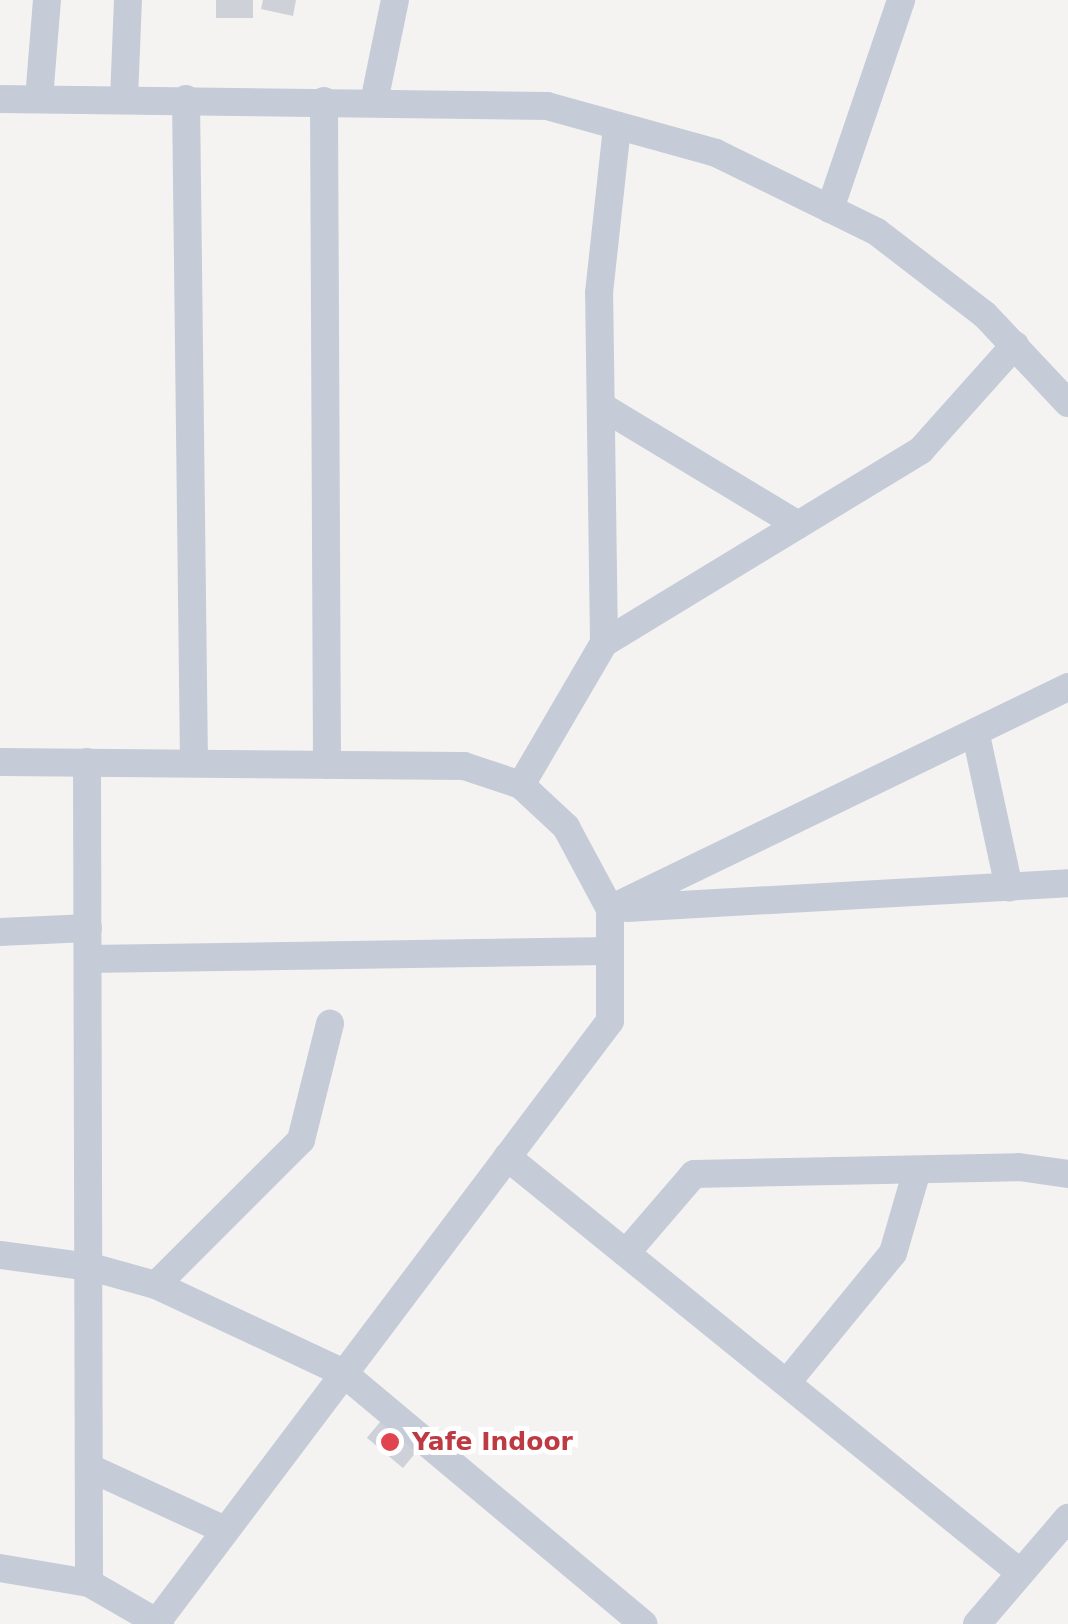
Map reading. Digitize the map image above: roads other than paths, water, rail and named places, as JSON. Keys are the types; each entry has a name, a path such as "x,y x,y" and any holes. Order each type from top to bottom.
{"street":[{"path":"40,99 47,0"},
{"path":"124,99 128,0"},
{"path":"374,102 394,0"},
{"path":"830,209 901,0"},
{"path":"0,99 546,106 716,154 877,232 1015,345 1068,404"},
{"path":"186,99 194,763"},
{"path":"324,101 326,764"},
{"path":"604,643 599,293 617,126"},
{"path":"522,785 604,643 921,450 1015,345"},
{"path":"601,406 798,525"},
{"path":"610,908 976,735 1068,686"},
{"path":"976,735 1009,887"},
{"path":"0,762 464,766 522,785 566,827 610,908 610,1021 342,1372 158,1623 89,1583 0,1568"},
{"path":"87,762 89,1583"},
{"path":"610,908 1068,883"},
{"path":"0,932 88,928"},
{"path":"88,959 610,951"},
{"path":"156,1285 301,1140 330,1024"},
{"path":"507,1157 789,1380 1018,1572"},
{"path":"626,1254 694,1174 916,1174 1018,1167 1068,1174"},
{"path":"789,1380 892,1253 916,1174"},
{"path":"0,1255 91,1267 156,1285 342,1372 643,1624"},
{"path":"90,1468 225,1530"},
{"path":"977,1624 1068,1518"}],"place":[{"name":"Yafe Indoor","path":"390,1442"}]}
